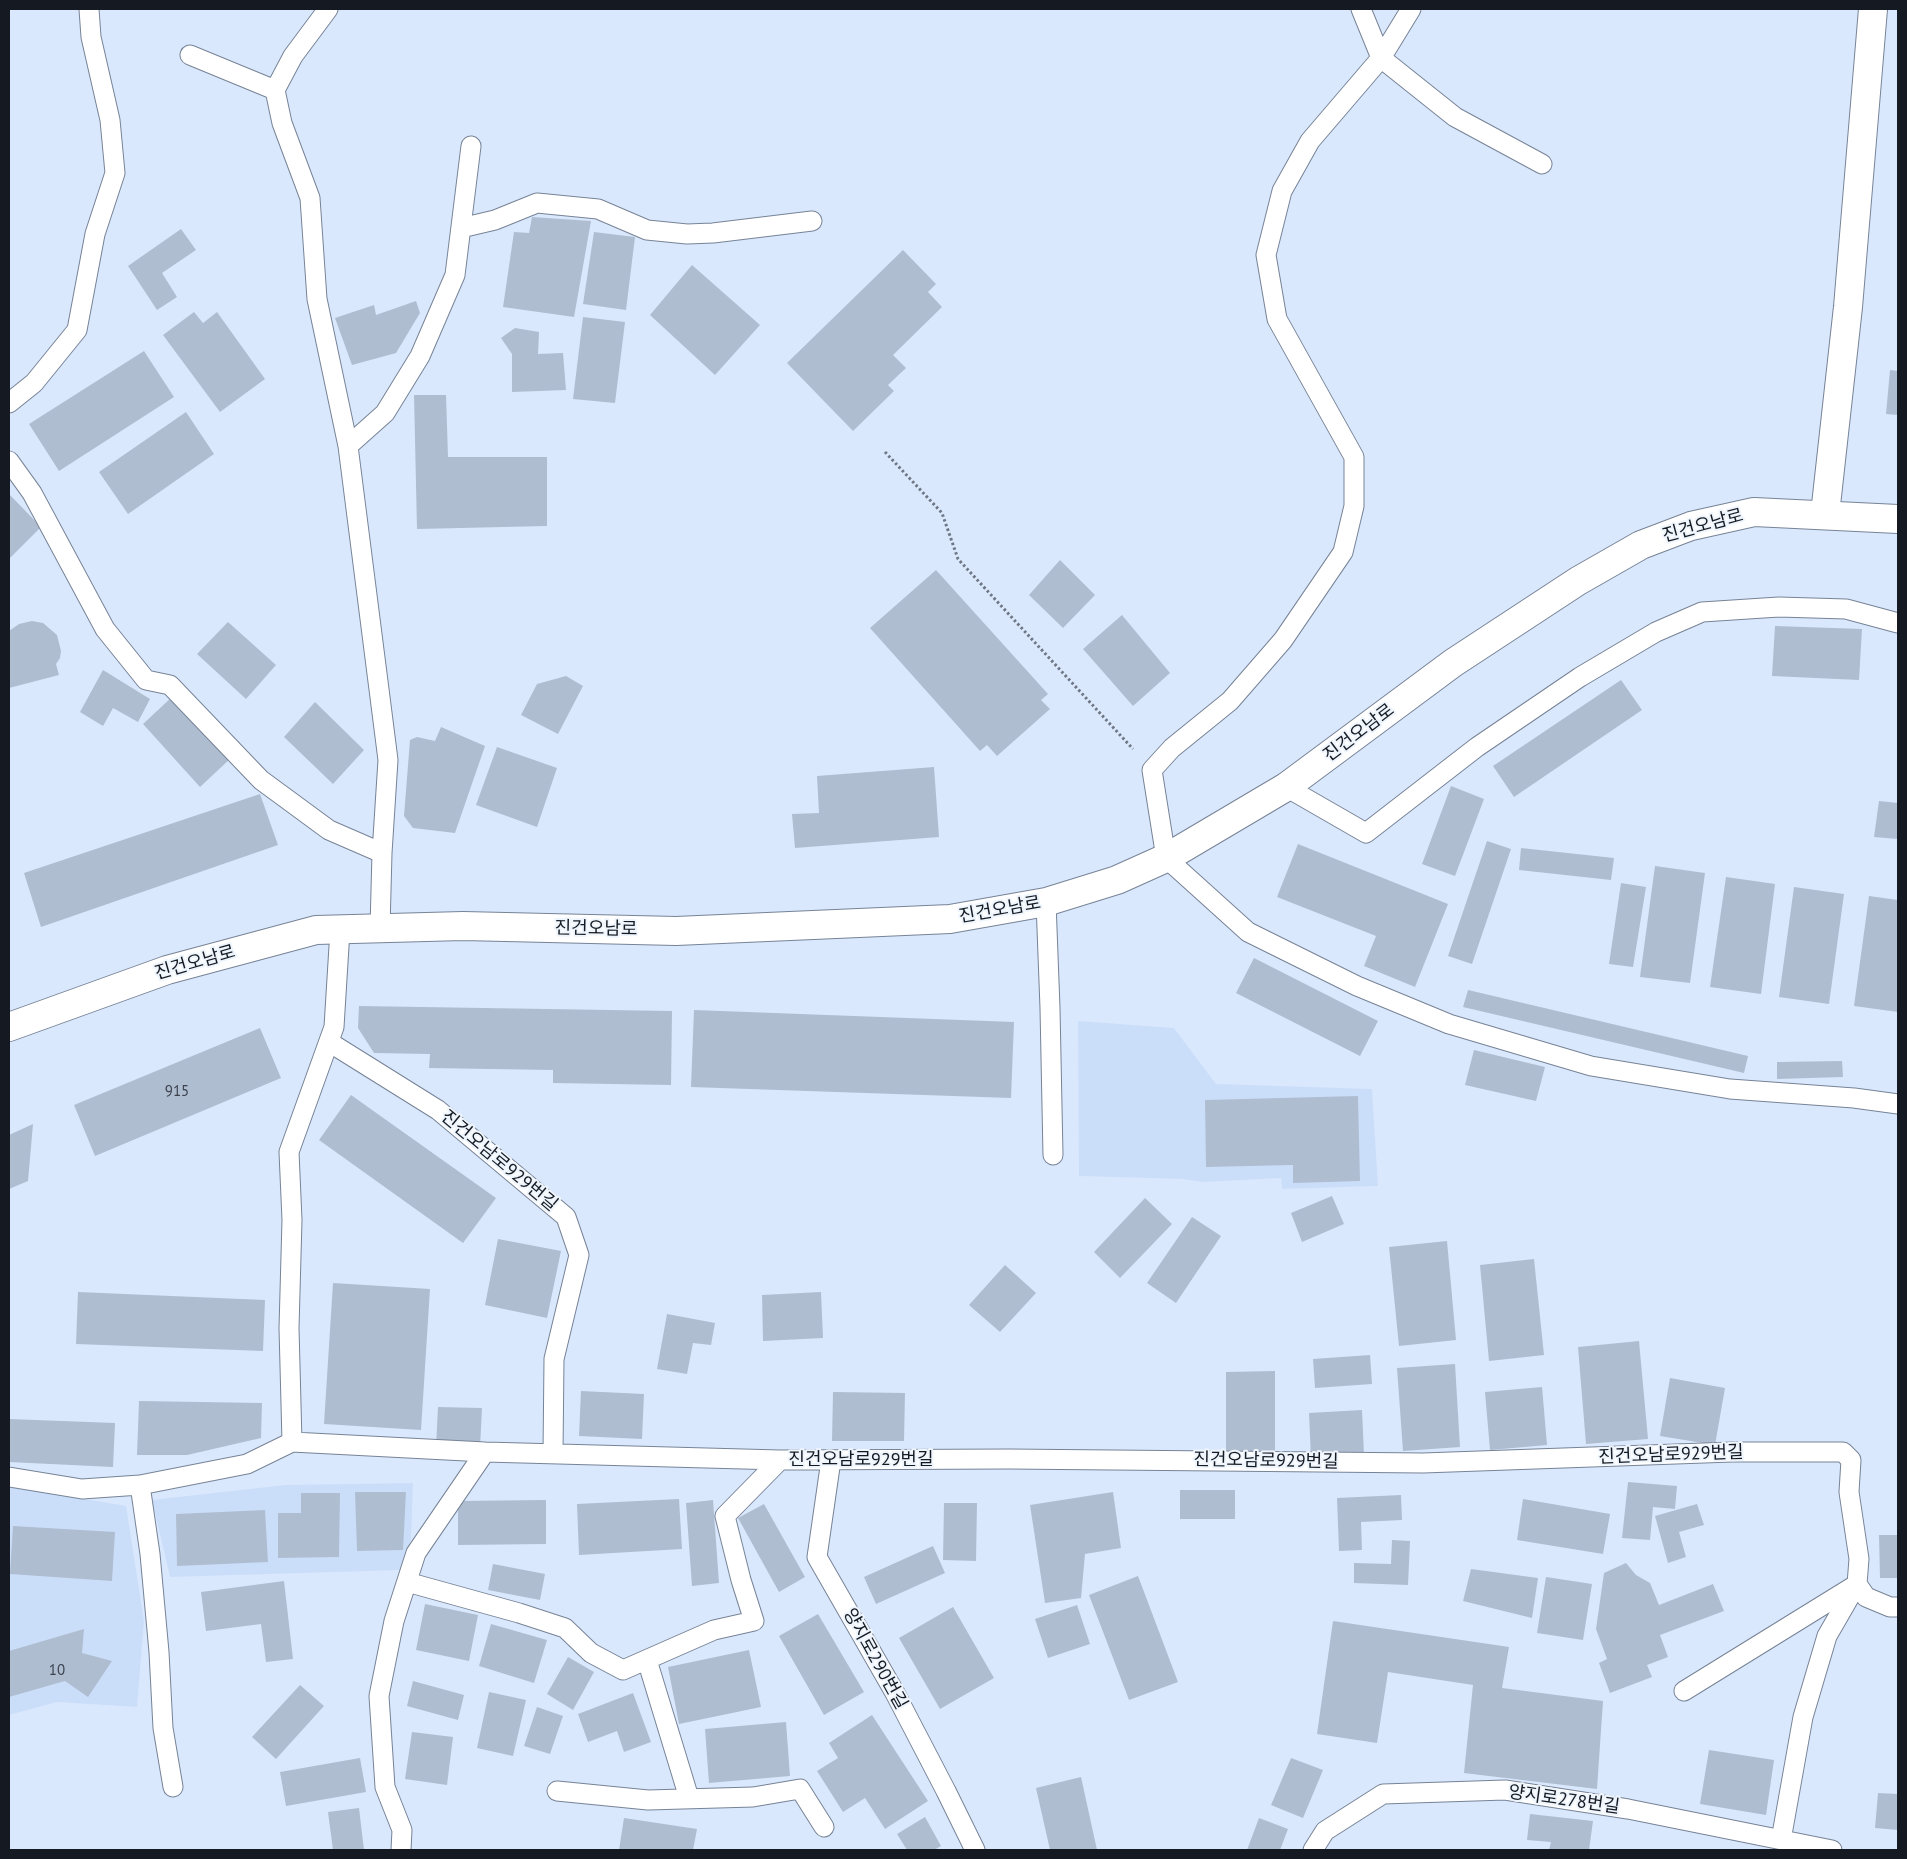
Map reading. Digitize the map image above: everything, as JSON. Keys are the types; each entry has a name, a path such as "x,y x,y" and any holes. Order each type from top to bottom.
{"main road":[{"path":"1825,514 1848,306 1872,9"},
{"name":"진건오남로","path":"9,1027 167,970 316,930 463,926 676,931 950,919 1046,902 1117,880 1166,858 1286,787 1453,663 1578,581 1641,545 1691,526 1754,512 1898,519"}],"lane":[{"path":"9,403 34,383 77,330 95,234 114,173 110,120 91,37 89,9"},
{"path":"328,9 293,56 275,90 282,123 310,198 317,299 348,446 388,760 382,852 380,928"},
{"path":"1361,9 1381,58 1455,117 1542,164"},
{"path":"1411,9 1381,58 1310,141 1282,191 1266,255 1277,318 1354,456 1354,506 1343,552 1283,640 1230,701 1172,748 1152,770 1166,858 1248,932 1357,986 1449,1024 1591,1066 1730,1089 1854,1098 1898,1104"},
{"path":"190,55 275,90"},
{"path":"348,446 384,413 420,356 455,275 471,146"},
{"path":"461,228 495,220 537,203 598,209 647,230 687,234 713,233 812,221"},
{"path":"9,461 32,493 105,629 146,680 170,686 262,780 329,830 382,852"},
{"path":"1286,787 1366,833 1476,747 1580,677 1656,632 1702,612 1778,607 1846,609 1898,623"},
{"path":"1046,902 1053,1155"},
{"path":"292,1442 289,1328 292,1220 289,1152 334,1027 340,930"},
{"name":"진건오남로929번길","path":"329,1042 438,1110 566,1217 579,1255 554,1359 553,1453"},
{"name":"진건오남로929번길","path":"9,1476 82,1489 140,1485 247,1464 292,1442 485,1452 780,1460 1009,1459 1422,1463 1713,1453 1843,1452 1850,1460 1849,1492 1859,1560 1857,1584"},
{"path":"401,1850 402,1830 385,1786 379,1696 394,1621 416,1553 485,1452"},
{"path":"407,1582 519,1613 565,1628 592,1653 623,1670 714,1630 754,1621 724,1516 780,1460"},
{"name":"양지로290번길","path":"831,1460 817,1557 895,1693 975,1850"},
{"path":"140,1485 150,1554 159,1652 163,1728 173,1787"},
{"path":"1857,1584 1866,1597 1890,1607 1898,1607"},
{"path":"1684,1691 1857,1584"},
{"path":"1781,1840 1803,1718 1827,1636 1857,1584"},
{"path":"647,1660 688,1798"},
{"path":"557,1791 648,1800 753,1797 800,1789 824,1827"},
{"name":"양지로278번길","path":"1313,1850 1325,1831 1384,1794 1505,1790 1628,1809 1832,1850"}],"path":[{"path":"885,452 942,513 958,559 1152,770"}],"shaded area":[{"path":"1078,1021 1174,1028 1216,1084 1372,1089 1378,1186 1282,1189 1281,1178 1203,1182 1182,1179 1079,1176"},
{"path":"413,1483 411,1539 401,1570 170,1577 152,1500 285,1485"},
{"path":"9,1486 126,1506 144,1621 137,1707 57,1702 9,1715"}],"building":[{"path":"532,217 591,221 574,317 503,307 514,232 529,233"},
{"path":"181,229 196,250 162,273 177,297 157,310 128,266"},
{"path":"594,232 635,237 626,310 583,304"},
{"path":"903,250 936,284 928,292 942,307 893,355 906,368 888,385 894,391 853,431 787,363"},
{"path":"692,265 760,325 715,375 650,315"},
{"path":"416,301 420,313 396,353 352,365 335,318 374,305 376,315"},
{"path":"194,312 203,323 217,312 265,379 220,412 163,335"},
{"path":"583,317 625,322 615,403 573,399"},
{"path":"515,328 539,332 538,354 563,353 566,390 512,392 512,354 501,338"},
{"path":"144,351 174,397 59,471 29,424"},
{"path":"1890,370 1898,371 1898,415 1886,414"},
{"path":"414,395 446,395 448,457 547,457 547,526 417,529"},
{"path":"186,412 214,454 128,514 99,472"},
{"path":"9,494 41,527 9,559"},
{"path":"1060,560 1095,595 1063,628 1029,595"},
{"path":"936,570 1048,694 1041,700 1050,709 997,756 987,745 980,751 870,628"},
{"path":"1122,615 1170,673 1133,706 1083,649"},
{"path":"32,621 43,623 57,635 61,651 60,658 56,664 59,675 9,688 9,631 19,624"},
{"path":"228,622 276,665 246,699 197,654"},
{"path":"1775,626 1862,629 1859,680 1772,676"},
{"path":"103,670 150,699 138,722 113,708 103,726 80,712"},
{"path":"566,676 583,686 558,734 521,715 537,684"},
{"path":"1621,680 1642,710 1514,797 1493,766"},
{"path":"173,696 231,758 200,787 143,724"},
{"path":"315,702 364,750 333,784 284,737"},
{"path":"441,727 485,746 455,833 413,828 404,816 410,740 417,737 435,741"},
{"path":"497,747 557,768 537,827 476,805"},
{"path":"934,767 939,837 795,848 792,814 819,813 817,776"},
{"path":"1451,786 1484,799 1455,876 1422,864"},
{"path":"260,794 278,845 41,927 24,873"},
{"path":"1879,801 1898,803 1898,839 1874,837"},
{"path":"1487,841 1511,849 1472,964 1448,956"},
{"path":"1298,844 1448,904 1415,987 1364,966 1376,936 1277,897"},
{"path":"1521,848 1614,858 1611,880 1519,870"},
{"path":"1655,866 1705,873 1690,983 1640,977"},
{"path":"1726,877 1775,884 1761,994 1710,987"},
{"path":"1621,883 1646,887 1633,967 1609,964"},
{"path":"1794,887 1844,894 1829,1004 1779,997"},
{"path":"1869,896 1898,900 1898,1012 1854,1006"},
{"path":"1254,958 1378,1021 1360,1056 1236,993"},
{"path":"1468,990 1748,1056 1744,1073 1463,1007"},
{"path":"359,1006 672,1011 671,1085 553,1083 553,1070 429,1068 430,1054 374,1053 358,1028"},
{"path":"694,1010 1014,1022 1011,1098 691,1087"},
{"path":"260,1028 281,1078 95,1156 74,1105"},
{"path":"1474,1050 1545,1067 1536,1101 1465,1085"},
{"path":"1842,1061 1843,1077 1777,1079 1777,1062"},
{"path":"351,1095 496,1198 463,1243 319,1140"},
{"path":"1358,1096 1360,1181 1293,1183 1293,1165 1206,1167 1205,1100"},
{"path":"33,1124 28,1181 9,1189 9,1135"},
{"path":"1332,1196 1344,1224 1302,1242 1291,1213"},
{"path":"1145,1198 1172,1224 1120,1278 1094,1252"},
{"path":"1192,1217 1221,1236 1176,1303 1147,1283"},
{"path":"498,1239 561,1251 547,1318 485,1305"},
{"path":"1447,1241 1456,1340 1399,1346 1389,1247"},
{"path":"1534,1259 1544,1355 1489,1361 1480,1265"},
{"path":"1005,1265 1036,1293 1000,1332 969,1305"},
{"path":"333,1283 430,1289 421,1430 324,1424"},
{"path":"78,1292 265,1300 263,1351 76,1344"},
{"path":"821,1292 823,1338 763,1341 762,1295"},
{"path":"667,1314 715,1323 711,1345 693,1343 687,1374 657,1369"},
{"path":"1639,1341 1648,1439 1586,1444 1578,1347"},
{"path":"1370,1355 1372,1384 1315,1388 1313,1359"},
{"path":"1455,1364 1460,1447 1403,1451 1397,1368"},
{"path":"1275,1371 1275,1457 1226,1457 1226,1372"},
{"path":"1670,1378 1725,1388 1715,1445 1660,1436"},
{"path":"1542,1387 1547,1445 1490,1450 1485,1392"},
{"path":"581,1391 644,1394 642,1439 579,1436"},
{"path":"833,1392 905,1393 904,1441 832,1441"},
{"path":"139,1401 262,1403 261,1438 187,1455 137,1455"},
{"path":"438,1407 482,1408 480,1448 436,1447"},
{"path":"1362,1410 1364,1455 1311,1458 1309,1413"},
{"path":"9,1419 115,1423 113,1467 9,1462"},
{"path":"1628,1482 1677,1486 1675,1509 1653,1507 1650,1540 1622,1538"},
{"path":"1180,1490 1235,1490 1235,1519 1180,1519"},
{"path":"355,1492 406,1492 403,1550 357,1551"},
{"path":"1113,1492 1121,1548 1085,1554 1081,1598 1045,1603 1030,1505"},
{"path":"301,1493 340,1493 339,1557 278,1558 278,1513 301,1513"},
{"path":"1401,1495 1402,1520 1361,1522 1362,1550 1339,1551 1337,1498"},
{"path":"679,1499 682,1549 579,1555 577,1504"},
{"path":"1523,1499 1610,1514 1603,1554 1517,1540"},
{"path":"546,1500 546,1544 458,1545 458,1501"},
{"path":"713,1500 719,1583 692,1586 686,1503"},
{"path":"944,1503 977,1503 976,1561 943,1560"},
{"path":"764,1504 805,1577 779,1592 738,1518"},
{"path":"1697,1504 1704,1525 1679,1532 1686,1557 1668,1563 1655,1516"},
{"path":"265,1510 268,1562 177,1566 176,1514"},
{"path":"13,1526 115,1532 112,1581 10,1574"},
{"path":"1879,1535 1898,1535 1898,1578 1880,1578"},
{"path":"1392,1540 1410,1541 1408,1585 1354,1583 1354,1563 1391,1564"},
{"path":"933,1546 945,1573 876,1604 864,1577"},
{"path":"1626,1563 1636,1575 1650,1583 1659,1605 1713,1584 1724,1611 1660,1635 1668,1657 1647,1665 1652,1677 1610,1693 1599,1663 1607,1659 1596,1629 1604,1573"},
{"path":"493,1564 545,1574 540,1600 488,1590"},
{"path":"1471,1569 1538,1578 1532,1618 1463,1601"},
{"path":"1138,1576 1178,1682 1129,1700 1089,1595"},
{"path":"1546,1577 1592,1584 1583,1640 1537,1633"},
{"path":"284,1581 293,1659 266,1662 261,1624 206,1631 201,1592"},
{"path":"425,1604 478,1615 469,1661 416,1650"},
{"path":"1077,1605 1090,1644 1048,1658 1035,1619"},
{"path":"953,1607 994,1678 940,1709 899,1638"},
{"path":"818,1614 864,1692 824,1715 779,1636"},
{"path":"1333,1621 1509,1647 1502,1688 1603,1701 1597,1789 1464,1773 1473,1685 1388,1672 1377,1743 1317,1734"},
{"path":"491,1624 547,1640 534,1683 479,1666"},
{"path":"84,1629 82,1653 112,1661 88,1697 65,1681 9,1697 9,1651"},
{"path":"749,1650 761,1707 679,1724 668,1667"},
{"path":"568,1657 594,1672 573,1710 547,1694"},
{"path":"413,1681 464,1695 458,1720 407,1706"},
{"path":"300,1685 324,1706 276,1759 252,1737"},
{"path":"489,1692 526,1700 513,1756 477,1748"},
{"path":"633,1693 651,1742 624,1752 617,1731 588,1742 578,1714"},
{"path":"537,1707 563,1716 550,1754 524,1746"},
{"path":"872,1715 928,1801 885,1829 865,1798 843,1812 817,1771 838,1758 829,1743"},
{"path":"786,1722 790,1776 709,1783 705,1729"},
{"path":"412,1732 453,1737 447,1785 405,1779"},
{"path":"1709,1750 1774,1760 1766,1815 1700,1804"},
{"path":"360,1758 366,1792 286,1806 280,1772"},
{"path":"1291,1758 1323,1770 1303,1818 1271,1805"},
{"path":"1081,1777 1097,1850 1050,1850 1036,1788"},
{"path":"1878,1793 1898,1794 1898,1830 1875,1828"},
{"path":"359,1808 364,1850 333,1850 328,1812"},
{"path":"1530,1814 1593,1821 1589,1850 1549,1850 1551,1842 1527,1840"},
{"path":"925,1817 941,1846 934,1850 907,1850 897,1834"},
{"path":"624,1818 697,1829 693,1850 619,1850"},
{"path":"1259,1818 1288,1829 1280,1850 1247,1850"}]}
